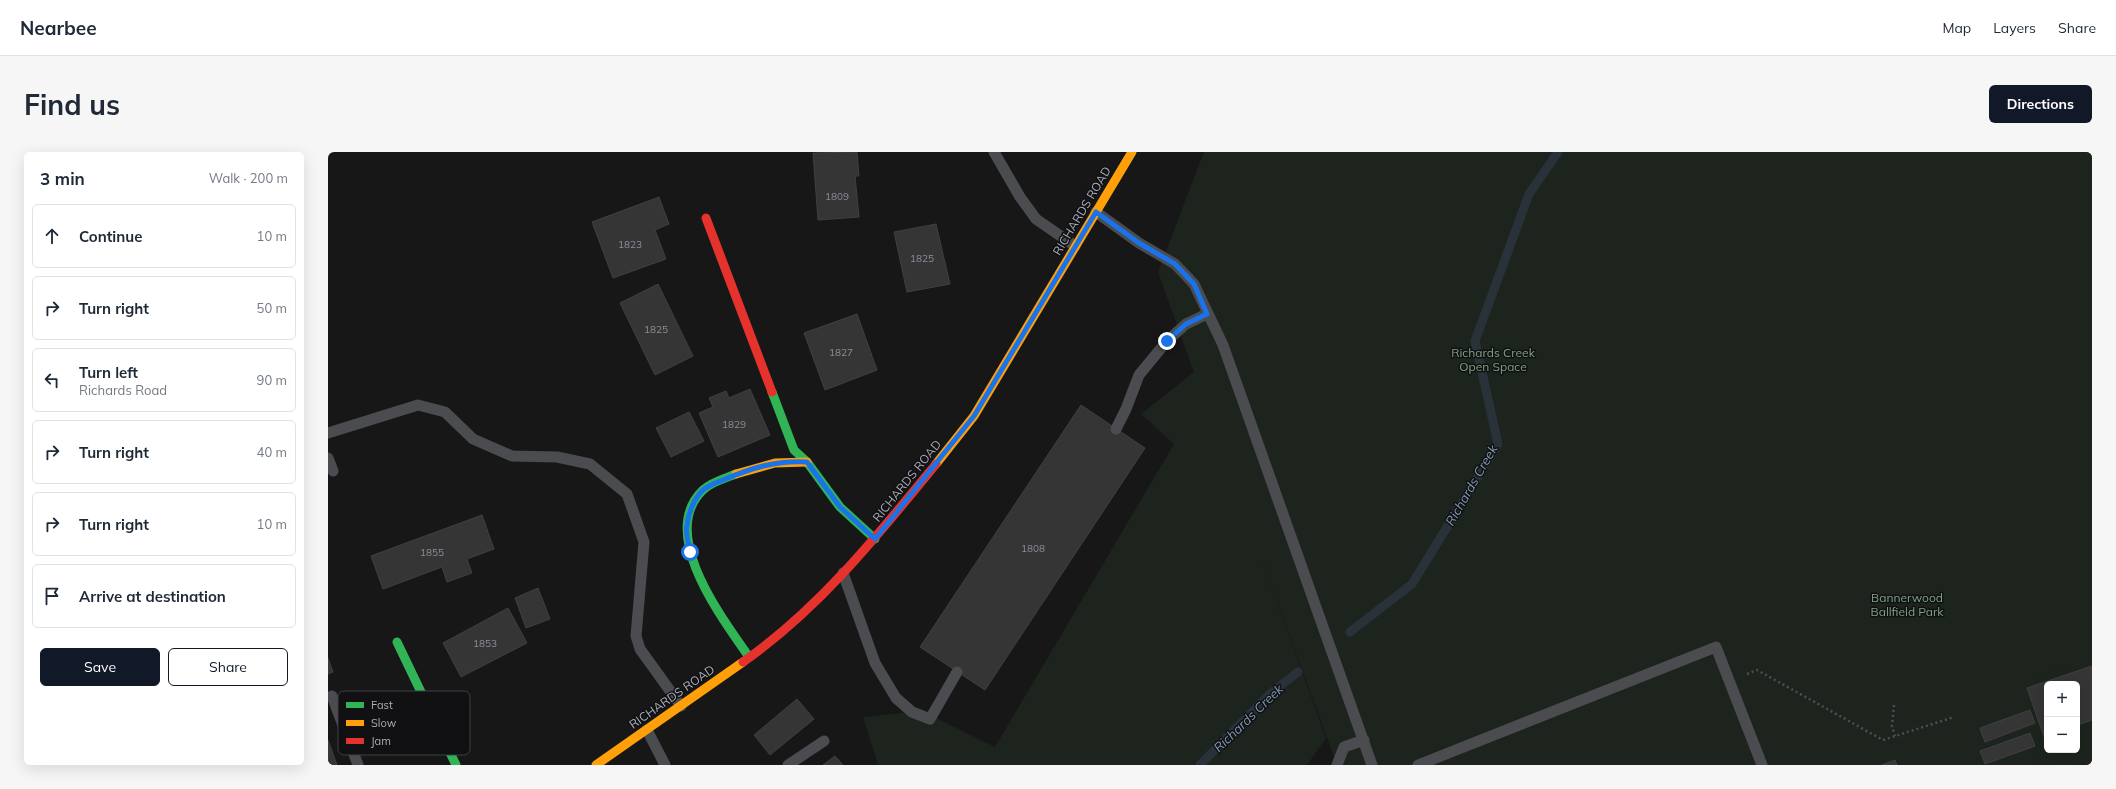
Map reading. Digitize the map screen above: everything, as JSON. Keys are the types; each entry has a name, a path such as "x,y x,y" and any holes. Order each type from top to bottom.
{"main road":[{"name":"RICHARDS ROAD","path":"596,765 648,730 749,657 820,596 875,539 974,416 1132,152"},
{"path":"706,218 794,450 807,462 840,507 875,539"},
{"path":"749,657 715,606 696,571 690,552 686,526 692,507 701,492 711,484 752,468 780,462 807,462"},
{"path":"397,642 421,691"},
{"path":"451,755 456,765"}],"lane":[{"path":"994,152 1020,197 1036,219 1075,246"},
{"path":"1096,212 1139,243 1175,264 1194,284 1223,345 1372,765"},
{"path":"1116,429 1126,409 1139,375 1167,341 1186,324 1207,314"},
{"path":"328,433 418,405 445,412 473,439 512,456 557,457 590,464 627,494 644,542 636,636 640,648 681,706"},
{"path":"328,458 333,471"},
{"path":"843,573 875,663 896,698 912,712 930,719 957,672"},
{"path":"1418,765 1716,647 1762,765"},
{"path":"332,696 338,712"},
{"path":"648,730 665,765"},
{"path":"1337,765 1344,747 1364,740"},
{"path":"788,765 824,741"},
{"path":"354,755 358,765"}],"path":[{"path":"1730,680 1757,670 1883,740 1954,717"},
{"path":"1894,704 1892,726 1895,736"}],"green space":[{"path":"1204,152 2092,152 2092,765 1337,765 1261,557 1326,738 1307,765 878,765 863,717 922,711 995,747 1174,444 1141,414 1194,372 1158,272"}],"building":[{"path":"857,152 859,176 855,176 859,217 818,220 813,153"},
{"path":"659,197 669,224 655,230 666,259 613,278 592,222"},
{"path":"936,224 950,284 907,292 894,232"},
{"path":"658,284 693,356 655,375 620,303"},
{"path":"857,314 877,370 825,390 804,333"},
{"path":"750,389 770,435 718,457 699,413 713,407 709,398 726,391 729,398"},
{"path":"1081,405 1145,448 985,690 920,647"},
{"path":"689,412 704,441 671,457 656,428"},
{"path":"482,515 494,549 467,559 472,573 447,582 442,567 383,589 371,556"},
{"path":"538,588 550,619 526,628 515,598"},
{"path":"508,608 527,643 461,677 443,643"},
{"path":"328,658 333,672 328,674"},
{"path":"2092,666 2092,720 2080,724 2080,681 2048,681"},
{"path":"2044,682 2044,737 2027,688"},
{"path":"797,699 814,719 770,755 754,735"},
{"path":"2030,710 2035,723 1985,742 1980,728"},
{"path":"2030,733 2035,746 1985,764 1980,751"},
{"path":"328,740 337,765 328,765"},
{"path":"835,756 843,765 823,765"},
{"path":"1895,760 1897,765 1882,765"}],"waterway":[{"name":"Richards Creek","path":"1350,632 1412,584 1498,444 1475,341 1529,194 1558,152"},
{"name":"Richards Creek","path":"1200,765 1271,693 1298,672"}],"traffic: fast":[{"path":"772,392 794,450 807,462 840,507 875,539"},
{"path":"736,474 714,482 703,490 691,508 687,529 690,552 699,576 724,621 749,657"},
{"path":"397,642 421,691"},
{"path":"451,755 456,765"}],"traffic: slow":[{"path":"936,464 974,416 1132,152"},
{"path":"736,474 775,463 807,462"},
{"path":"596,765 743,662"}],"traffic: jam":[{"path":"706,218 772,392"},
{"path":"743,662 797,619 822,595 869,544 936,464"}],"route":[{"path":"690,552 686,526 692,507 701,492 711,484 752,468 792,461 807,462 840,507 875,539 974,416 1096,212 1139,243 1175,264 1194,284 1207,314 1186,324 1167,341"}],"park label":[{"name":"Richards Creek Open Space","path":"1493,360"},
{"name":"Bannerwood Ballfield Park","path":"1907,605"}]}
